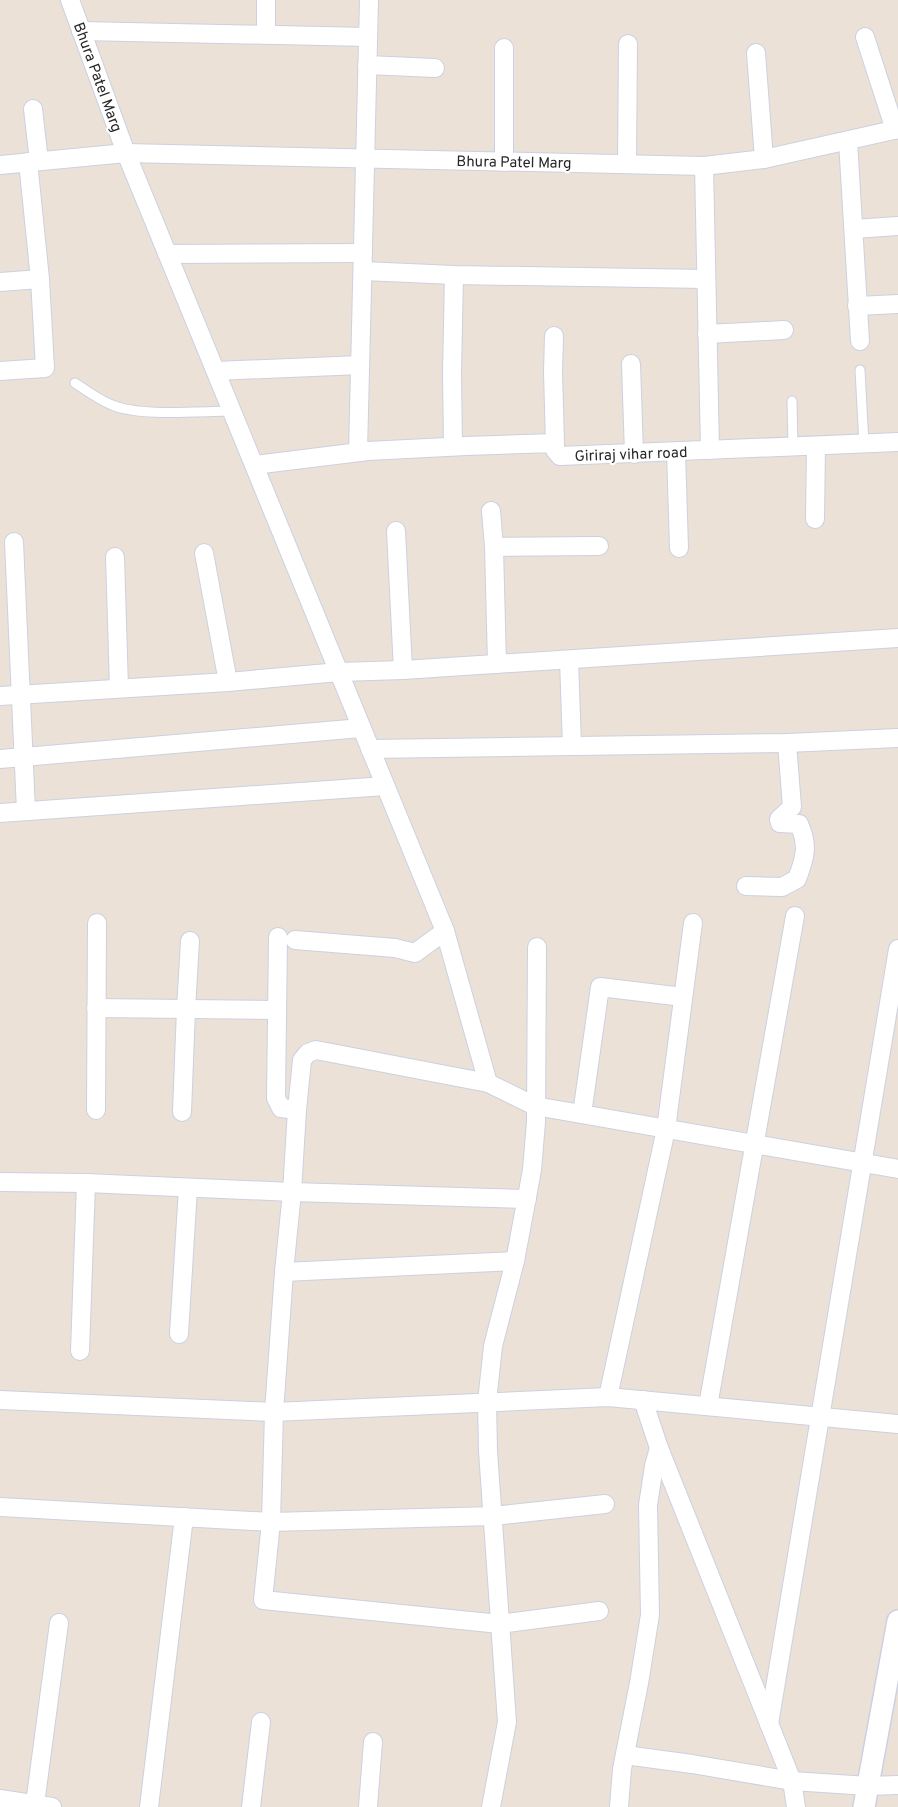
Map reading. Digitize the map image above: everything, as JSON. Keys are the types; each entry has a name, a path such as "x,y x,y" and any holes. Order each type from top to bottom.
{"street":[{"name":"Bhura Patel Marg","path":"70,0 126,153"},
{"path":"266,0 266,35"},
{"path":"358,452 369,0"},
{"path":"81,31 368,37"},
{"path":"865,37 896,130"},
{"path":"628,44 628,164"},
{"path":"504,48 504,162"},
{"path":"756,53 764,159"},
{"path":"367,65 435,68"},
{"path":"0,371 45,368 33,108"},
{"name":"Bhura Patel Marg","path":"0,165 126,153 704,166 764,159 896,130"},
{"path":"848,141 860,341"},
{"path":"126,153 445,931 488,1083"},
{"path":"704,166 710,450"},
{"path":"854,229 898,226"},
{"path":"167,254 363,253"},
{"path":"363,272 706,279"},
{"path":"453,446 454,275"},
{"path":"0,282 40,279"},
{"path":"857,306 898,304"},
{"path":"707,334 784,330"},
{"path":"554,336 555,443"},
{"path":"631,364 634,454"},
{"path":"216,371 360,366"},
{"name":"Giriraj vihar road","path":"254,465 358,452 453,446 555,443 555,450 560,456 898,442"},
{"path":"815,519 816,446"},
{"path":"676,452 679,548"},
{"path":"492,511 497,664"},
{"path":"396,531 403,670"},
{"path":"14,542 26,811"},
{"path":"494,548 599,546"},
{"path":"204,554 228,682"},
{"path":"115,557 119,688"},
{"path":"0,696 228,682 339,672 569,660 898,638"},
{"path":"569,660 572,746"},
{"path":"0,759 362,728"},
{"path":"370,749 787,744 898,738"},
{"path":"746,886 782,887 797,879 805,858 805,837 799,824 780,823 779,819 792,807 787,744"},
{"path":"0,813 385,786"},
{"path":"708,1406 795,916"},
{"path":"96,1110 97,923"},
{"path":"608,1397 666,1129 693,923"},
{"path":"297,1110 281,1108 276,1098 277,1010 286,938 395,948 414,953 445,931"},
{"path":"182,1112 190,941"},
{"path":"491,1807 507,1722 488,1452 487,1402 493,1346 515,1262 532,1170 536,1122 537,947"},
{"path":"769,1724 898,949"},
{"path":"582,1114 600,987 683,997"},
{"path":"96,1008 277,1010"},
{"path":"599,1611 500,1624 263,1600 271,1522 274,1412 284,1272 302,1060 308,1052 316,1050 488,1083 535,1106 898,1170"},
{"path":"0,1182 86,1183 292,1192 527,1199"},
{"path":"80,1351 86,1183"},
{"path":"179,1334 188,1188"},
{"path":"284,1272 515,1262"},
{"path":"0,1400 274,1412 608,1397 898,1424"},
{"path":"643,1400 659,1448 792,1781 796,1807"},
{"path":"619,1807 622,1768 650,1615 648,1505 659,1448"},
{"path":"0,1507 271,1522 493,1516 605,1504"},
{"path":"149,1807 184,1517"},
{"path":"864,1807 898,1621"},
{"path":"0,1799 44,1806 59,1623"},
{"path":"251,1807 261,1722"},
{"path":"368,1807 373,1742"},
{"path":"625,1755 792,1781 868,1786 898,1785"}],"lane":[{"path":"860,370 864,444"},
{"path":"75,383 113,406 136,412 232,411"},
{"path":"792,400 793,447"}]}
